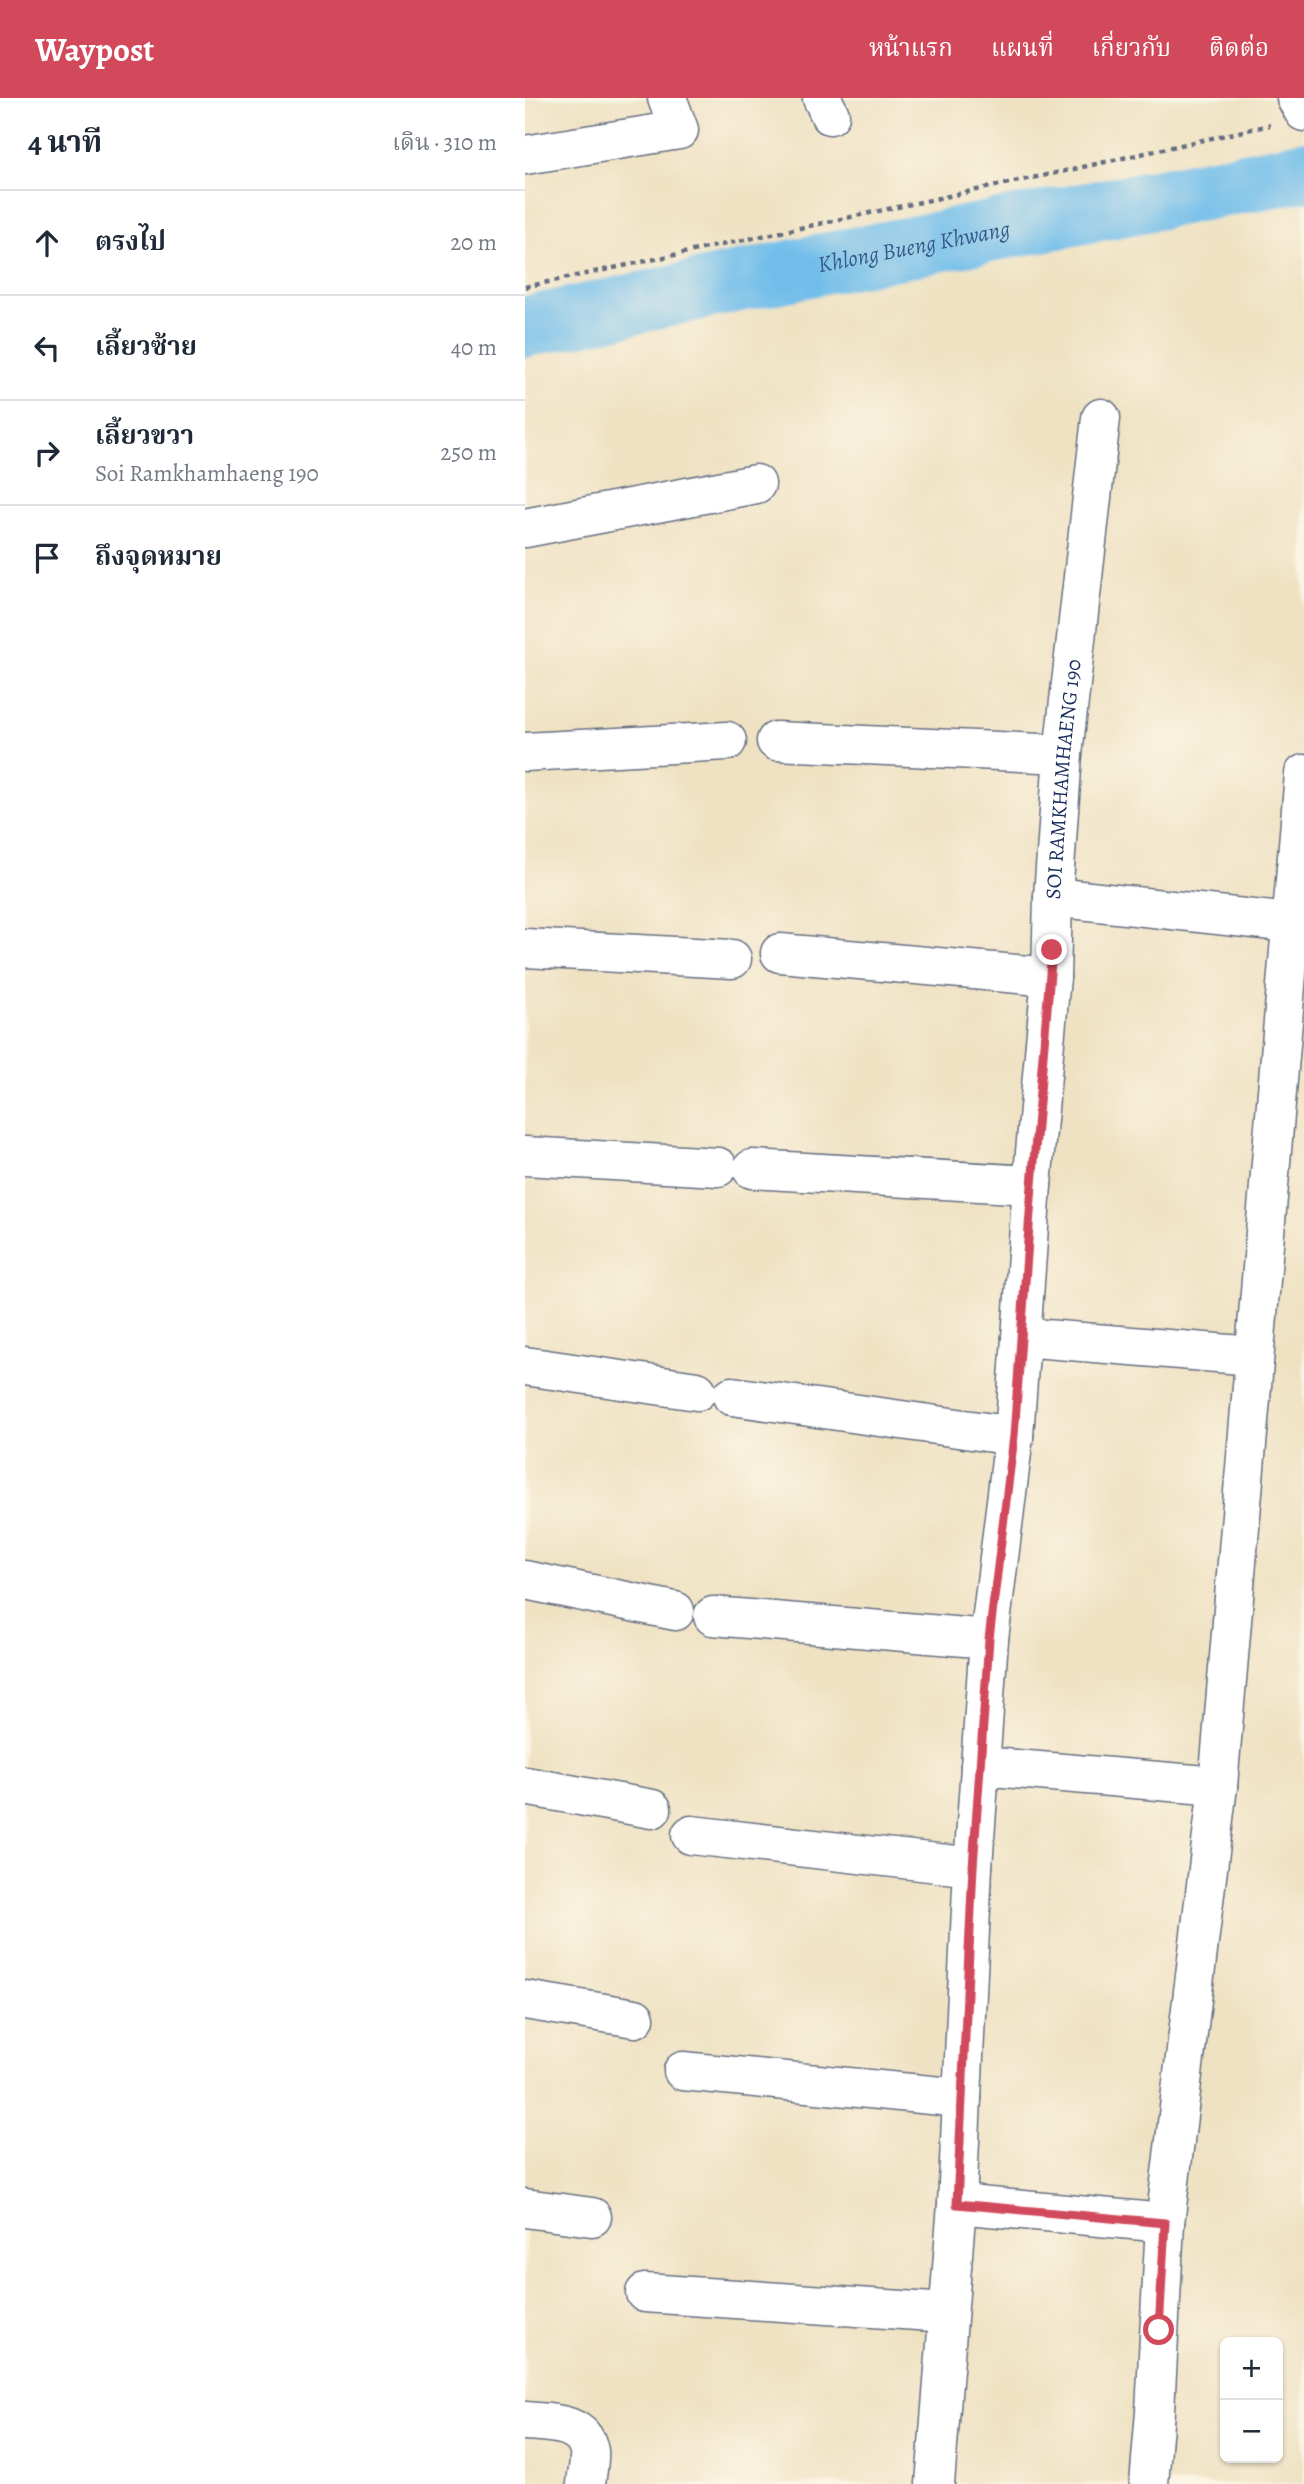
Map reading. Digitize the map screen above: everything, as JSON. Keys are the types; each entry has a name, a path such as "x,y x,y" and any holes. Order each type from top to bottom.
{"street":[{"path":"525,155 679,130 667,98"},
{"name":"SOI RAMKHAMHAENG 190","path":"935,2484 957,2204 973,1867 989,1639 1014,1436 1032,1185 1051,976 1053,897 1063,754 1101,418"},
{"path":"525,528 756,484"},
{"path":"525,752 727,741"},
{"path":"776,741 1063,754"},
{"path":"1149,2484 1165,2223 1218,1786 1304,774"},
{"path":"1053,897 1291,923"},
{"path":"525,948 732,959"},
{"path":"780,953 1051,976"},
{"path":"525,1156 1032,1185"},
{"path":"1021,1337 1254,1356"},
{"path":"525,1366 1014,1436"},
{"path":"525,1580 675,1611"},
{"path":"713,1616 989,1639"},
{"path":"980,1766 1218,1786"},
{"path":"525,1786 653,1809"},
{"path":"691,1835 973,1867"},
{"path":"525,2000 635,2018"},
{"path":"683,2071 962,2098"},
{"path":"957,2204 1165,2223"},
{"path":"525,2208 592,2217"},
{"path":"645,2294 948,2314"},
{"path":"525,2421 565,2425 580,2434 589,2450 586,2484"}],"path":[{"path":"525,287 1052,174 1292,111"}],"waterway":[{"name":"Khlong Bueng Khwang","path":"525,327 826,263 1304,171"}],"route":[{"path":"1052,950 1014,1436 989,1639 973,1867 957,2204 1165,2223 1159,2330"}]}
